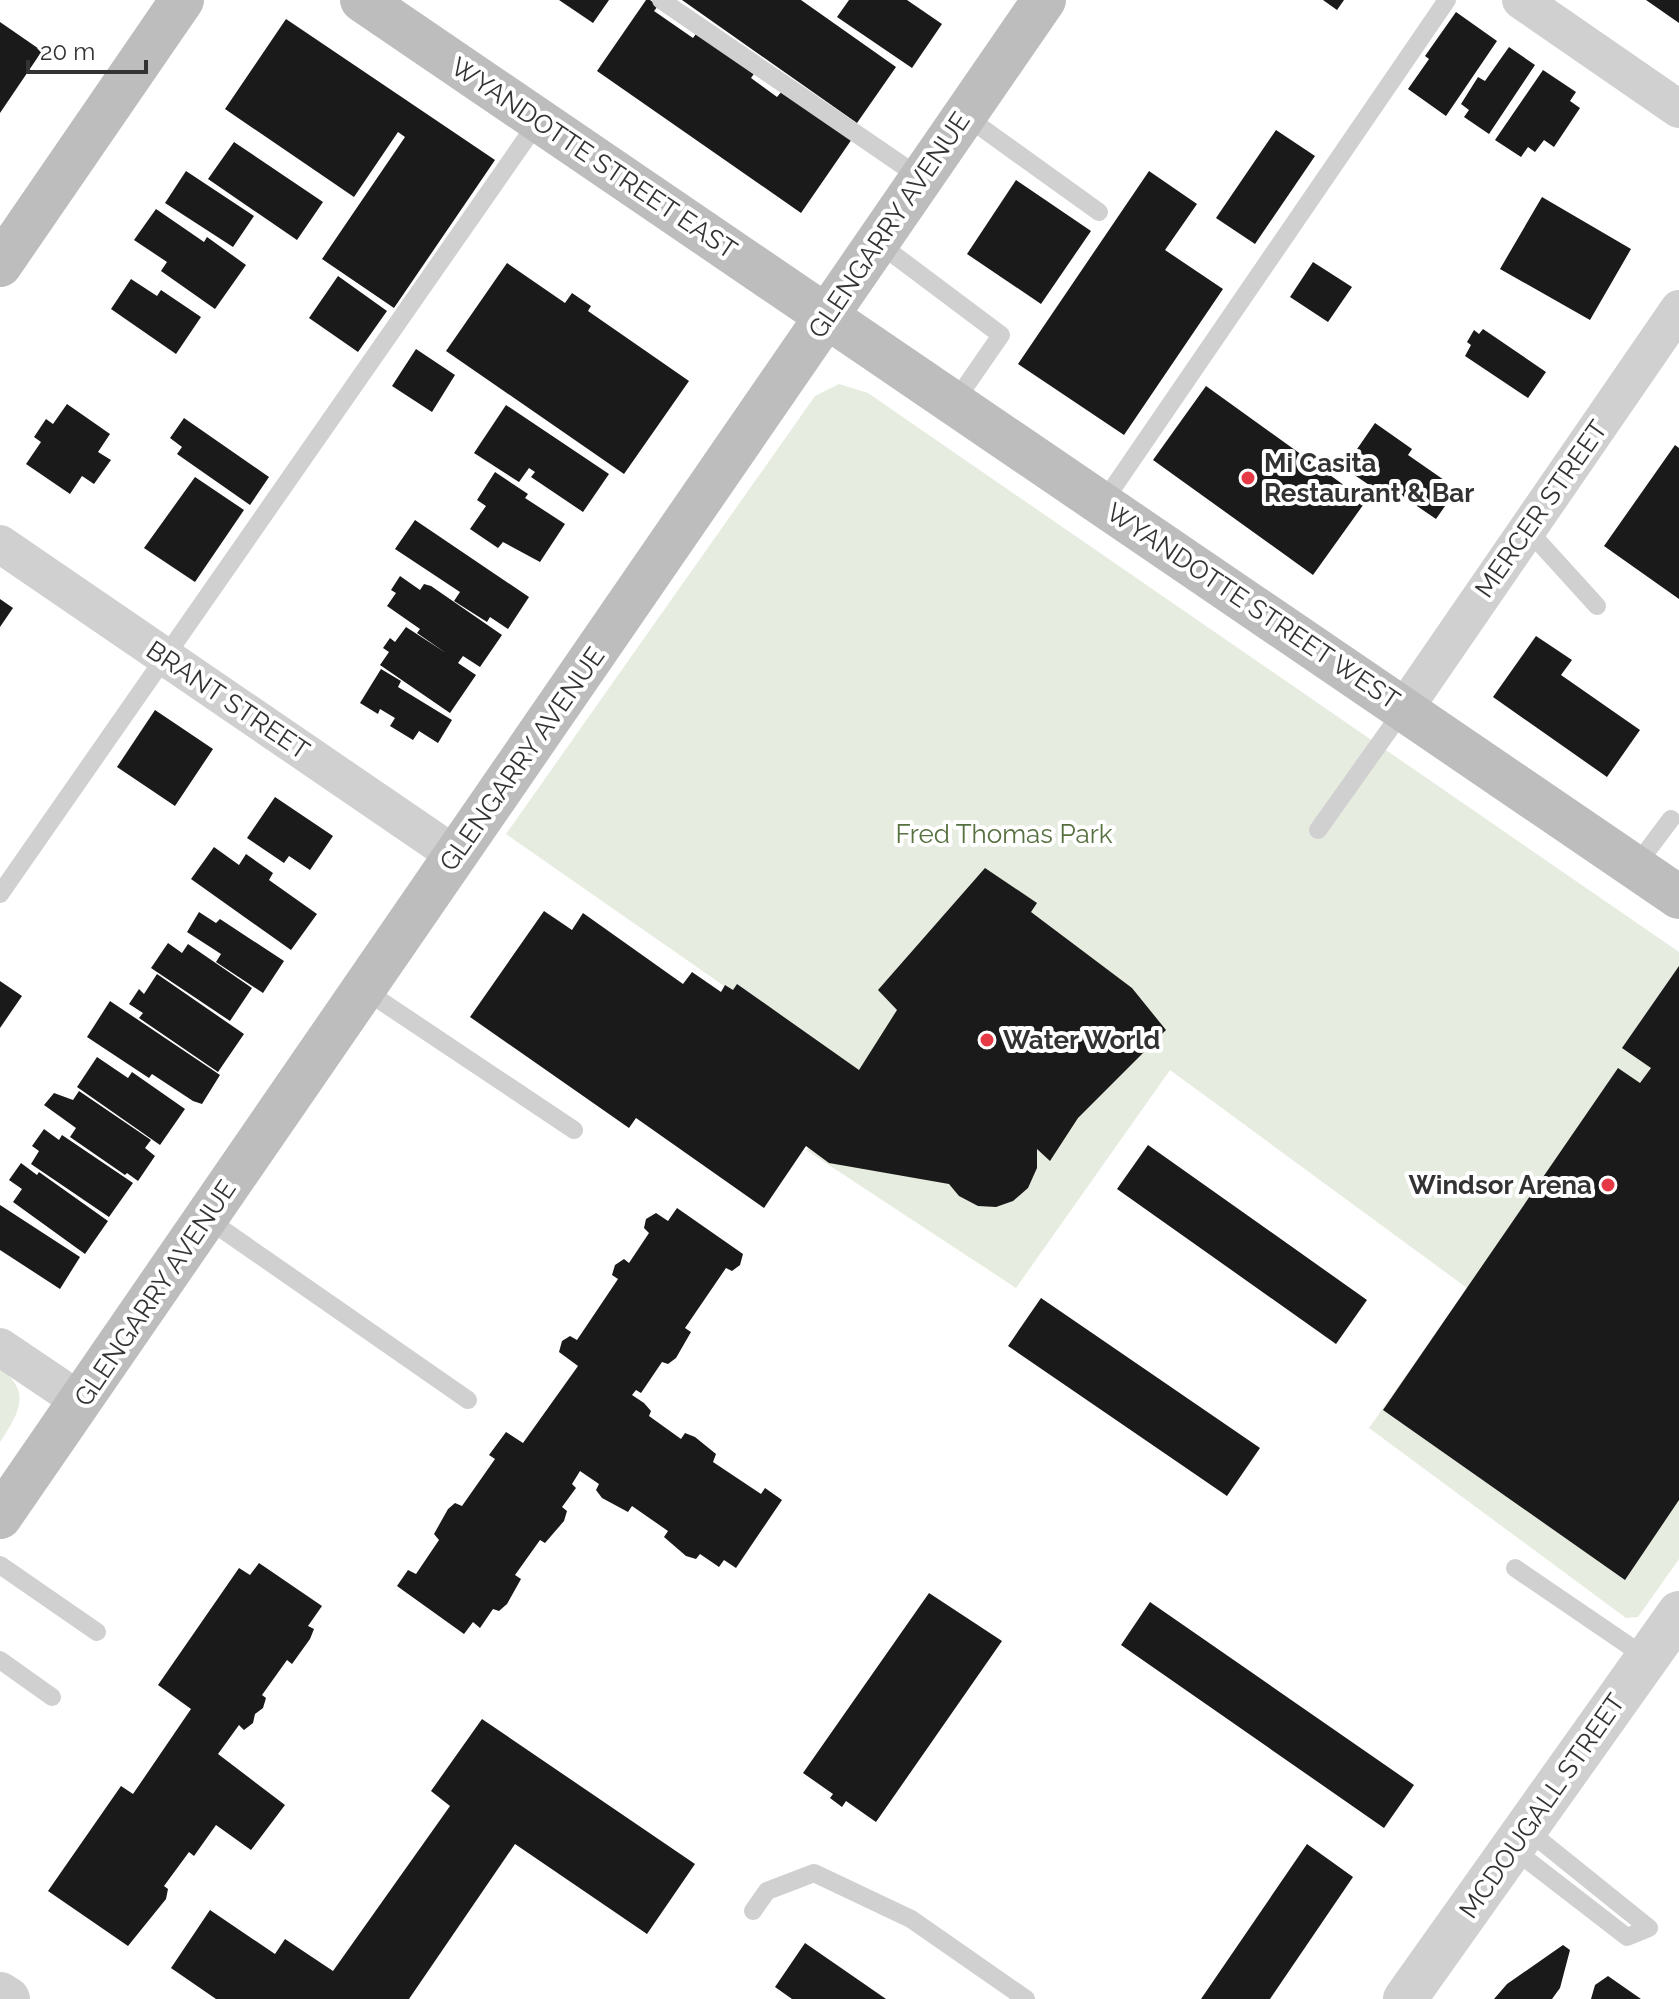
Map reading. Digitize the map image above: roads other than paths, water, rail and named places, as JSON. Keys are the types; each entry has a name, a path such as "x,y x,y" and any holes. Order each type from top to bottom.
{"main road":[{"path":"0,265 182,0"},
{"name":"WYANDOTTE STREET EAST","path":"362,0 827,316"},
{"name":"GLENGARRY AVENUE","path":"0,1517 1044,0"},
{"name":"WYANDOTTE STREET WEST","path":"827,316 1679,897"}],"street":[{"path":"1521,0 1679,109"},
{"name":"MERCER STREET","path":"1404,709 1679,309"},
{"name":"BRANT STREET","path":"0,544 455,855"},
{"path":"0,1347 80,1401"},
{"name":"MCDOUGALL STREET","path":"1405,1999 1679,1613"},
{"path":"0,1994 8,1999"}],"lane":[{"path":"661,0 921,178"},
{"path":"1102,504 1447,0"},
{"path":"964,115 1099,212"},
{"path":"0,894 539,120"},
{"path":"877,242 1001,335 954,403"},
{"path":"1528,530 1597,606"},
{"path":"1318,830 1404,709"},
{"path":"1635,867 1671,819"},
{"path":"363,989 574,1130"},
{"path":"206,1218 468,1400"},
{"path":"0,1565 97,1632"},
{"path":"1515,1568 1647,1658"},
{"path":"0,1660 52,1697"},
{"path":"1519,1838 1649,1928 1627,1937 1519,1838"},
{"path":"753,1911 767,1891 814,1873 911,1919 1026,1999"}],"place":[{"name":"Mi Casita Restaurant & Bar","path":"1248,478"},
{"name":"Water World","path":"987,1040"},
{"name":"Windsor Arena","path":"1608,1185"}],"park label":[{"name":"Fred Thomas Park","path":"1004,834"}]}
